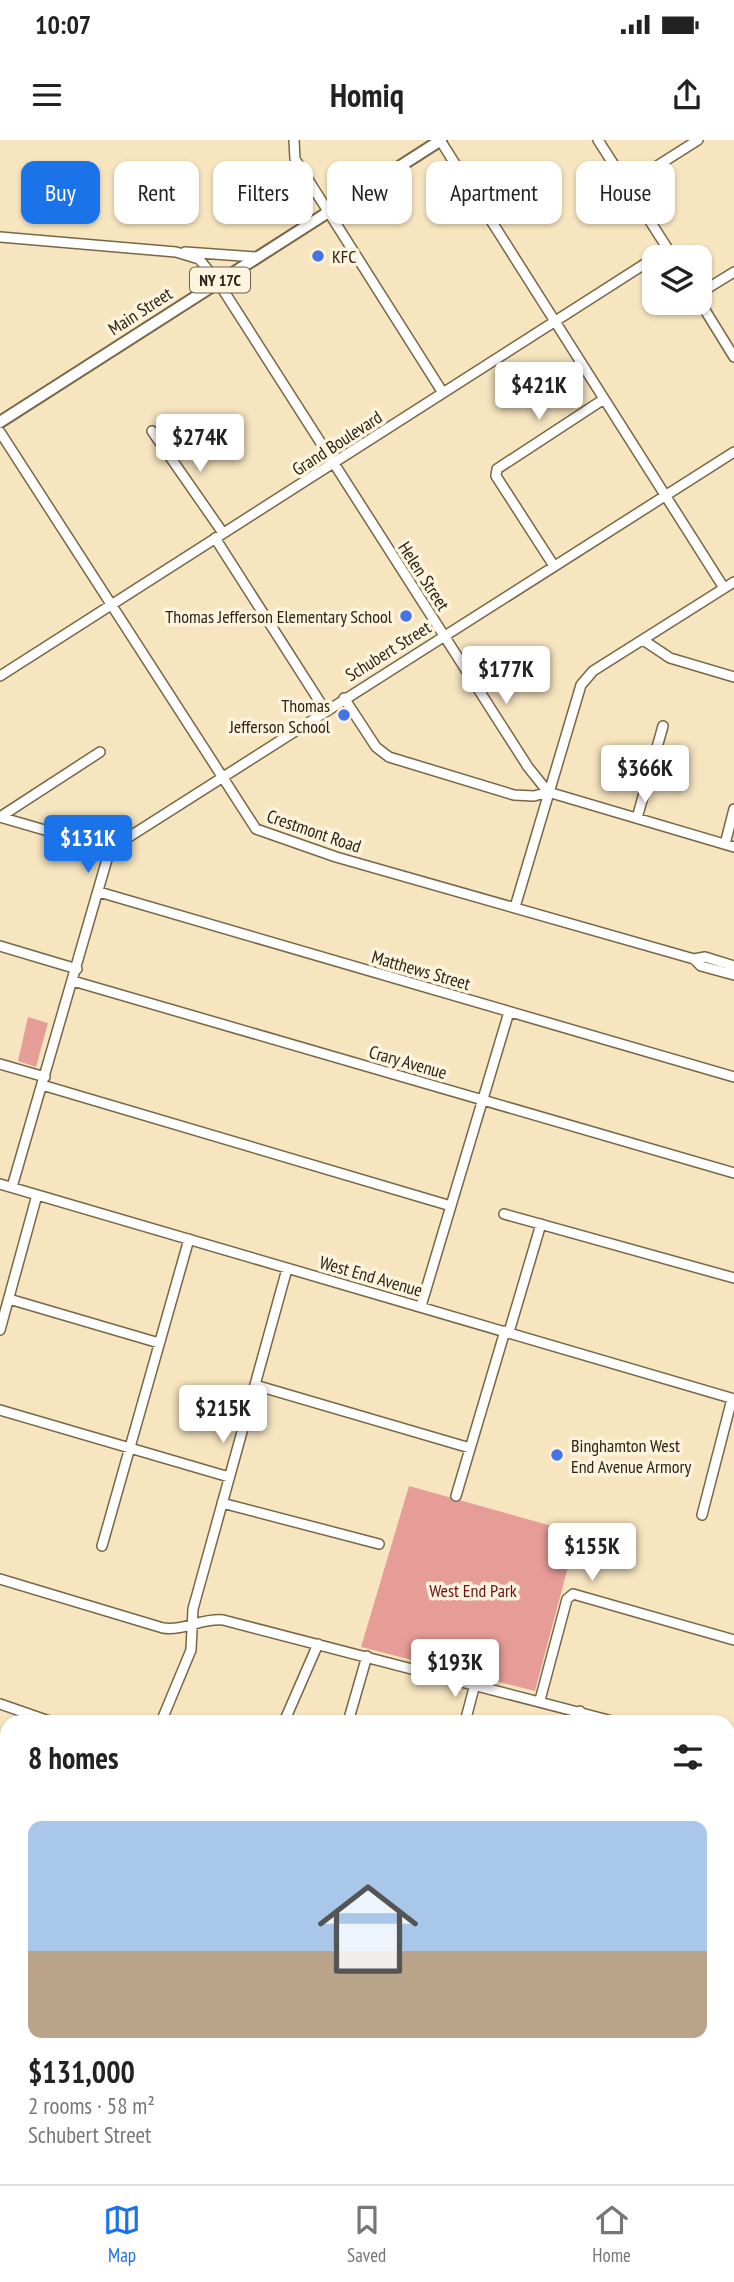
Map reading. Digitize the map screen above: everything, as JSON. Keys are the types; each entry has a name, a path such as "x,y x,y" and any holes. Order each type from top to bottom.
{"main road":[{"name":"Main Street","path":"407,161 440,140"},
{"name":"Main Street","path":"0,422 327,212"}],"street":[{"path":"294,140 295,159 327,208"},
{"path":"440,140 724,588"},
{"path":"598,140 612,161"},
{"path":"665,161 698,140"},
{"path":"337,224 443,393"},
{"path":"652,224 666,245"},
{"path":"0,237 256,257"},
{"name":"Helen Street","path":"176,252 198,259 218,282 443,635 548,792"},
{"name":"Grand Boulevard","path":"0,676 642,266"},
{"path":"712,286 734,272"},
{"path":"708,315 734,357"},
{"path":"554,566 496,477 497,469 604,399"},
{"path":"152,431 325,710"},
{"name":"Crestmont Road","path":"0,432 256,829 694,959 702,966 734,975"},
{"name":"Schubert Street","path":"110,849 734,452"},
{"path":"515,907 581,685 593,671 734,582"},
{"path":"643,640 670,658 734,677"},
{"path":"344,698 376,747 389,757 514,795 534,796 548,792 730,845 734,809"},
{"path":"637,818 663,726"},
{"path":"0,817 100,752"},
{"path":"0,817 110,849 12,1187"},
{"name":"Matthews Street","path":"99,892 734,1077"},
{"path":"0,946 77,969"},
{"name":"Crestmont Road","path":"694,959 705,957 734,966"},
{"name":"Crary Avenue","path":"73,981 734,1173"},
{"path":"421,1306 509,1012"},
{"path":"0,1064 43,1081 451,1206"},
{"name":"West End Avenue","path":"0,1184 733,1399"},
{"path":"0,1330 37,1195"},
{"path":"504,1214 734,1278"},
{"path":"456,1496 541,1224"},
{"path":"102,1546 188,1239"},
{"path":"164,1715 188,1661 193,1609 287,1269"},
{"path":"9,1298 159,1343"},
{"path":"255,1385 470,1448"},
{"path":"702,1515 733,1399"},
{"path":"0,1410 229,1477"},
{"path":"222,1503 379,1544"},
{"path":"0,1579 163,1628 182,1629 209,1619 222,1620 591,1715"},
{"path":"540,1700 567,1599 573,1594 734,1640"},
{"path":"287,1715 317,1644"},
{"path":"350,1715 367,1656"},
{"path":"467,1715 475,1684"},
{"path":"0,1704 31,1715"}],"green space":[{"path":"28,1017 48,1023 36,1067 18,1061"},
{"name":"West End Park","path":"409,1486 577,1533 535,1691 361,1647"}],"place":[{"name":"KFC","path":"318,256"},
{"name":"Thomas Jefferson Elementary School","path":"406,616"},
{"name":"Thomas Jefferson School","path":"344,715"},
{"name":"Binghamton West End Avenue Armory","path":"557,1455"}]}
